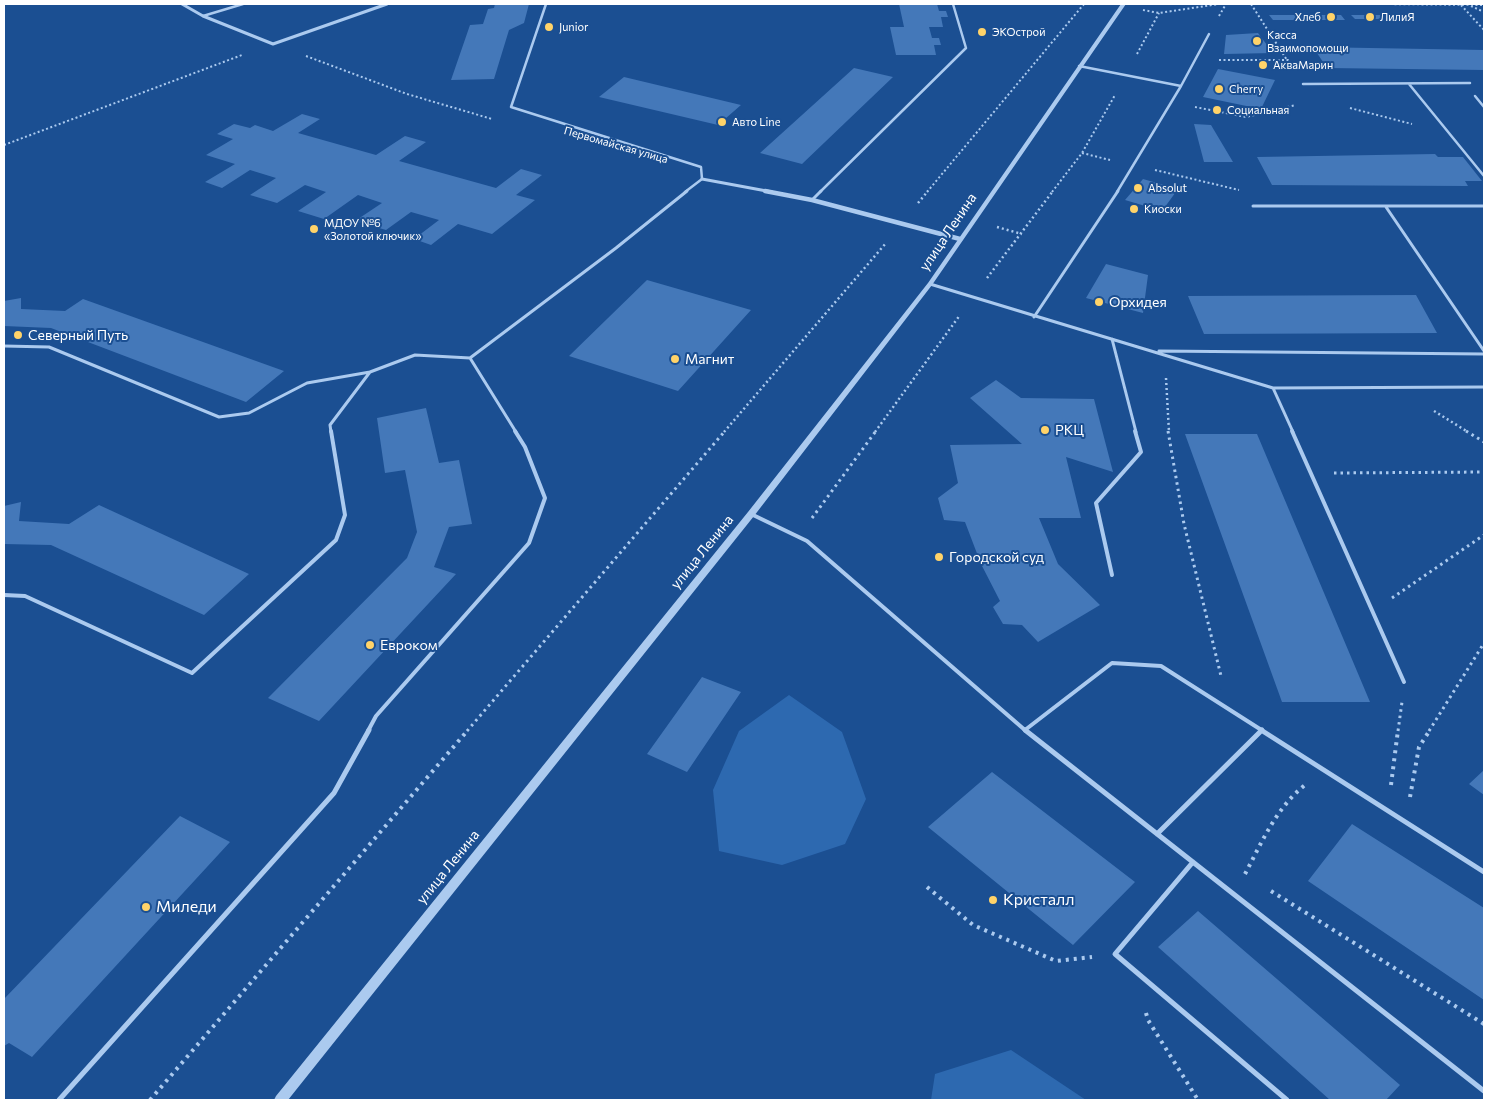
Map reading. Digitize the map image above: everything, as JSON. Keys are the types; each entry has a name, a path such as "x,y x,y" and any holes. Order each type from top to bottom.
{"street":[{"path":"182,4 203,16 273,44 387,4"},
{"name":"улица Ленина","path":"280,1100 751,514 930,284 1122,5"},
{"path":"702,179 812,200 960,239"}],"lane":[{"path":"203,16 243,4"},
{"path":"4,346 49,347 219,417 249,413 307,383 370,372 415,355 470,358 616,248 702,179 701,167 511,107 546,4"},
{"path":"812,200 966,48 953,4"},
{"path":"1034,317 1134,166 1172,103 1208,34"},
{"path":"1079,66 1181,86"},
{"path":"1303,84 1470,83"},
{"path":"1409,84 1484,176"},
{"path":"1475,96 1484,107"},
{"path":"1253,206 1484,206"},
{"path":"1386,207 1484,353"},
{"path":"930,284 1273,388 1484,387"},
{"path":"1112,339 1141,452 1096,503 1112,575"},
{"path":"1155,351 1484,353"},
{"path":"59,1100 334,792 376,716 529,543 545,498 525,447 470,358"},
{"path":"4,595 25,596 192,673 336,540 345,515 330,425 370,372"},
{"path":"1273,388 1404,682"},
{"path":"751,514 807,541 1025,730 1484,1092"},
{"path":"1025,730 1112,663 1161,666 1484,872"},
{"path":"1157,834 1262,730"},
{"path":"1193,862 1115,954 1288,1100"}],"path":[{"path":"150,1100 902,224 1084,4"},
{"path":"1122,5 1159,13 1219,4"},
{"path":"1251,4 1303,84"},
{"path":"1381,4 1484,5"},
{"path":"1462,5 1484,30"},
{"path":"1470,5 1484,12"},
{"path":"4,145 273,44 407,94 493,119"},
{"path":"1196,60 1288,60"},
{"path":"1172,103 1246,117 1300,104"},
{"path":"1346,107 1451,134"},
{"path":"1167,355 1165,408 1175,477 1203,615 1232,711"},
{"path":"1395,387 1484,442"},
{"path":"1311,473 1484,472"},
{"path":"1372,611 1484,535"},
{"path":"1406,822 1418,746 1484,642"},
{"path":"1387,810 1404,682"},
{"path":"1235,895 1270,826 1294,792 1327,772"},
{"path":"1245,874 1253,879"},
{"path":"927,887 973,925 1056,961 1115,954"},
{"path":"1270,890 1484,1024"},
{"path":"1135,971 1148,1020 1198,1100"}],"shaded area":[{"path":"789,695 842,732 866,799 845,844 782,865 719,851 713,790 739,731"},
{"path":"1011,1050 1086,1100 931,1100 935,1074"}],"building":[{"path":"495,4 529,4 524,23 509,30 494,79 451,80 470,25 483,24 488,9 494,8"},
{"path":"899,4 937,4 939,11 946,11 948,17 941,17 943,27 929,27 932,38 939,38 941,45 934,45 936,55 896,55 890,27 904,27"},
{"path":"1269,15 1306,15 1310,20 1273,20"},
{"path":"1316,15 1341,15 1345,20 1320,20"},
{"path":"1351,15 1386,15 1390,19 1355,19"},
{"path":"1258,33 1273,53 1224,54 1226,35"},
{"path":"1313,47 1484,50 1484,70 1327,68"},
{"path":"854,68 893,77 802,164 760,153"},
{"path":"1218,69 1275,80 1261,109 1203,97"},
{"path":"624,77 741,105 718,125 599,97"},
{"path":"302,114 320,119 298,133 376,155 405,136 426,142 399,161 496,188 521,169 542,175 516,195 535,200 492,234 458,224 431,245 414,239 439,220 411,212 386,230 355,221 382,203 358,195 324,219 298,211 326,192 305,185 277,203 250,195 276,178 250,170 222,188 205,182 235,164 206,155 233,139 217,134 234,124 250,128 255,125 273,131"},
{"path":"1194,124 1211,125 1233,162 1204,162"},
{"path":"1435,154 1438,157 1463,157 1482,181 1465,181 1468,186 1272,185 1257,157"},
{"path":"1143,179 1178,189 1162,211 1125,200"},
{"path":"1106,264 1148,275 1143,313 1086,298"},
{"path":"647,280 751,310 678,391 569,356"},
{"path":"1416,295 1437,333 1204,334 1188,296"},
{"path":"21,298 21,309 65,311 83,299 284,371 246,402 51,328 4,326 4,301"},
{"path":"996,380 1021,398 1094,399 1113,472 1066,457 1081,518 1039,518 1058,564 1100,605 1038,642 1022,625 1003,624 993,607 1000,601 981,564 965,522 944,520 938,498 958,483 950,445 1022,444 970,398"},
{"path":"426,408 439,463 459,460 472,524 449,527 434,567 456,574 319,721 268,698 407,558 417,532 405,470 385,473 377,418"},
{"path":"1185,434 1257,434 1370,702 1282,702"},
{"path":"21,502 19,521 69,524 99,505 249,574 204,615 51,545 4,544 4,506"},
{"path":"702,677 741,692 687,772 647,754"},
{"path":"1484,770 1484,795 1469,784"},
{"path":"992,772 1135,882 1073,945 928,827"},
{"path":"180,816 230,842 32,1057 9,1043 4,1046 4,999"},
{"path":"1352,824 1484,908 1484,1000 1308,881"},
{"path":"1198,911 1400,1085 1386,1100 1330,1100 1158,947"}],"place":[{"name":"Хлеб","path":"1331,17"},
{"name":"ЛилиЯ","path":"1370,17"},
{"name":"Junior","path":"549,27"},
{"name":"ЭКОстрой","path":"982,32"},
{"name":"Касса Взаимопомощи","path":"1257,41"},
{"name":"АкваМарин","path":"1263,65"},
{"name":"Cherry","path":"1219,89"},
{"name":"Социальная","path":"1217,110"},
{"name":"Авто Line","path":"722,122"},
{"name":"Absolut","path":"1138,188"},
{"name":"Киоски","path":"1134,209"},
{"name":"МДОУ №6 «Золотой ключик»","path":"314,229"},
{"name":"Орхидея","path":"1099,302"},
{"name":"Северный Путь","path":"18,335"},
{"name":"Магнит","path":"675,359"},
{"name":"РКЦ","path":"1045,430"},
{"name":"Городской суд","path":"939,557"},
{"name":"Евроком","path":"370,645"},
{"name":"Кристалл","path":"993,900"},
{"name":"Миледи","path":"146,907"}]}
